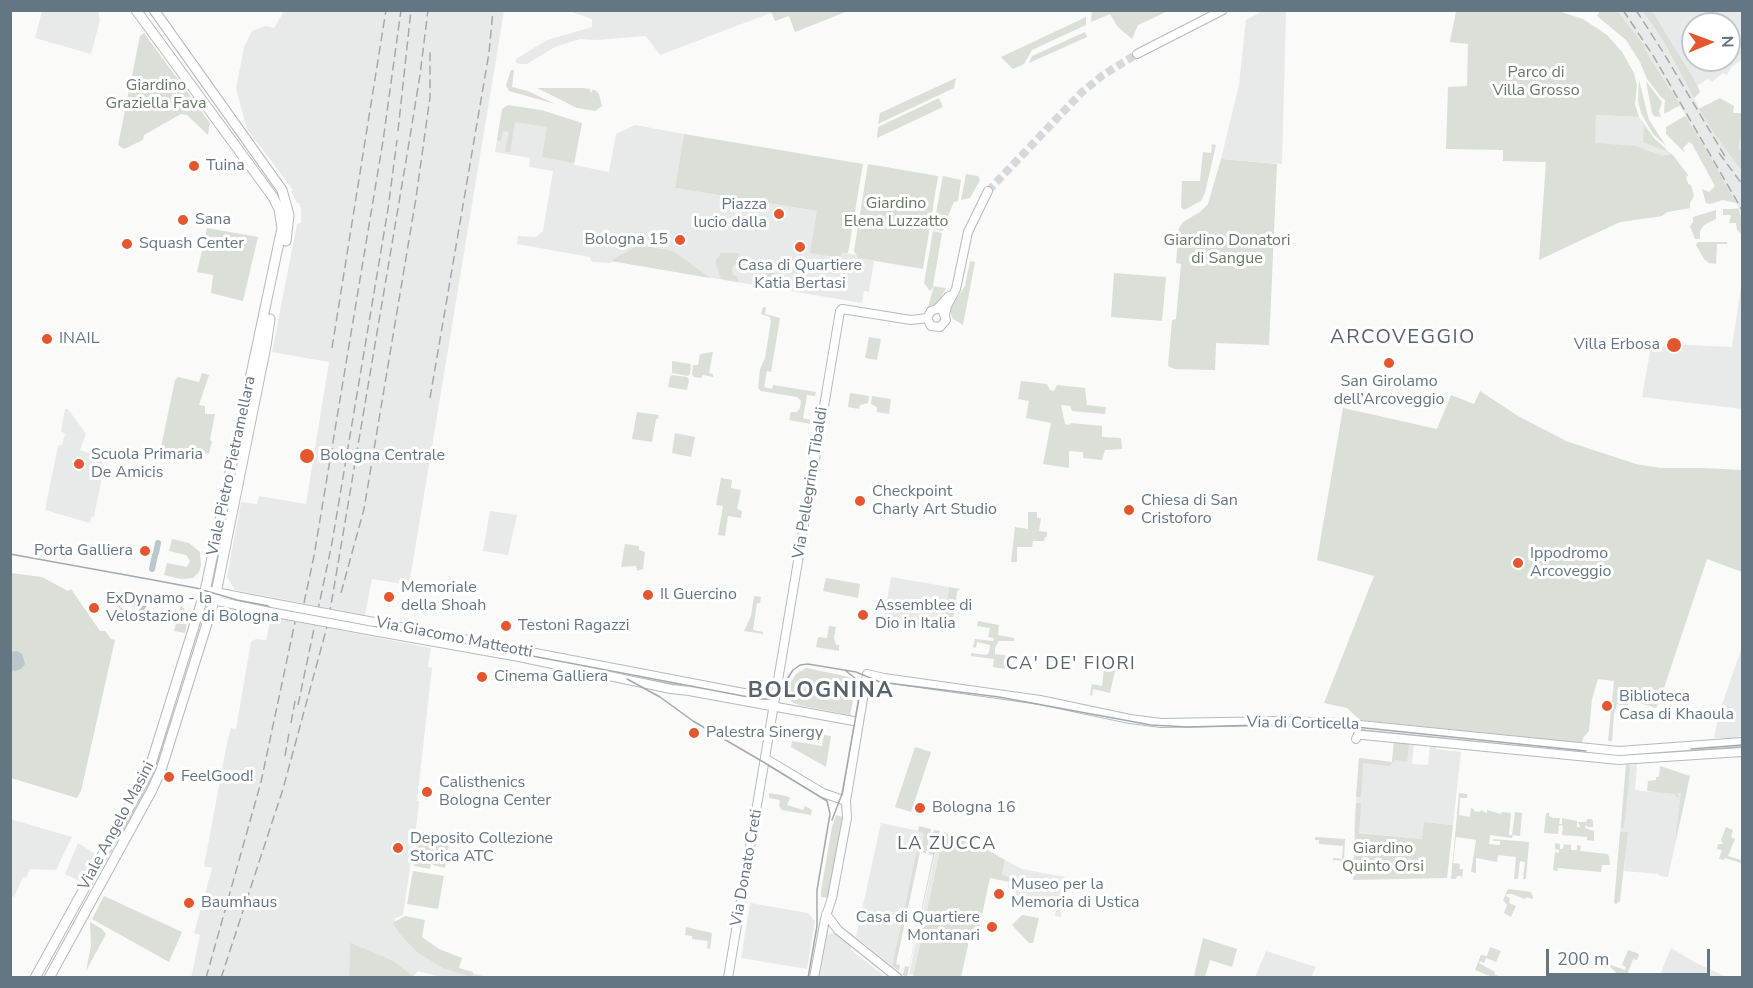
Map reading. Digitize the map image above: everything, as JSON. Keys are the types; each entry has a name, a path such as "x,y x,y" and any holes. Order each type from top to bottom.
{"main road":[{"name":"Viale Pietro Pietramellara","path":"136,10 273,197 279,209 282,233 204,596"},
{"name":"Viale Pietro Pietramellara","path":"154,10 279,185 288,205 289,229 215,596"},
{"path":"1137,54 1223,10"},
{"path":"949,299 931,311 927,318 931,326 938,328 945,324 945,315 949,299 958,280 968,231 988,191"},
{"name":"Via Pellegrino Tibaldi","path":"777,704 782,657 842,309 908,320 927,318"},
{"path":"937,309 945,315"},
{"name":"Viale Pietro Pietramellara","path":"254,400 264,342 264,336 261,333"},
{"name":"Via Giacomo Matteotti","path":"204,596 215,596 373,626 859,722"},
{"name":"Viale Angelo Masini","path":"35,978 146,775 204,596"},
{"name":"Viale Angelo Masini","path":"49,978 155,784 215,596"},
{"name":"Via di Corticella","path":"859,722 867,674 881,678 1040,700 1130,719 1161,723 1283,721 1340,723 1619,751 1743,742"},
{"path":"172,697 183,701"},
{"name":"Via Donato Creti","path":"728,978 777,704"},
{"path":"814,978 847,815 846,801 859,722"},
{"name":"Via di Corticella","path":"1356,739 1358,735 1362,735 1619,760 1743,752"},
{"path":"766,759 819,791 846,801"},
{"path":"828,910 838,930 898,978"},
{"path":"828,910 857,946"},
{"path":"822,935 827,931 838,930"}],"shaded area":[{"path":"42,11 98,11 100,20 91,54 35,38"},
{"path":"280,11 504,11 409,585 372,579 365,615 235,590 227,577 241,502 257,504 259,496 306,504 329,362 272,352 297,224 301,223 301,208 291,191 293,190 247,129 236,89 244,47 252,31 266,26 274,28 283,13"},
{"path":"569,11 776,11 660,55 646,36 580,39 555,47 527,64 516,63 516,59 547,40 592,27 592,19"},
{"path":"1263,11 1286,11 1282,164 1221,159 1239,85 1246,20"},
{"path":"1614,11 1742,11 1741,61 1741,12 1681,12 1681,72 1728,72 1727,75 1723,73 1712,82 1708,79 1698,85 1700,92 1694,98 1699,108 1708,104 1738,148 1742,133 1742,231 1731,209 1739,208 1736,203 1729,201 1682,118 1686,116 1680,106 1676,108"},
{"path":"541,110 582,123 574,165 609,172 616,134 635,125 684,134 675,188 817,211 842,258 842,252 874,261 869,292 864,291 862,303 611,261 611,263 592,262 590,257 517,244 518,236 536,237 543,231 553,171 529,167 530,158 495,152 501,115"},
{"path":"1596,115 1639,117 1663,150 1672,154 1688,175 1686,177 1688,184 1691,185 1694,196 1690,208 1667,212 1662,216 1620,222 1605,229 1594,143"},
{"name":"Villa Erbosa","path":"1742,280 1742,409 1642,397 1651,347 1662,347 1668,344 1732,347"},
{"name":"Scuola Primaria De Amicis","path":"65,409 68,409 86,434 80,450 99,457 104,466 94,517 92,516 90,523 45,510 58,446 62,445 65,434 61,431"},
{"path":"490,511 517,515 508,555 483,551"},
{"path":"891,577 949,587 943,619 936,618 934,630 883,622"},
{"path":"271,617 431,648 428,667 432,668 417,801 419,801 417,821 403,915 394,919 405,936 454,968 487,977 441,977 418,971 413,977 392,960 350,944 349,977 191,978 200,935 194,933 212,868 204,866 227,743 231,728 236,729 251,642 256,639 266,640"},
{"path":"1742,647 1742,738 1740,736 1714,738 1719,713"},
{"path":"17,651 22,654 25,664 21,669 15,671 11,670 11,652"},
{"path":"1394,741 1414,743 1412,764 1428,765 1430,745 1436,746 1436,749 1461,752 1453,825 1425,822 1422,839 1354,832 1359,758 1392,762"},
{"path":"1637,764 1635,790 1652,792 1687,790 1668,877 1624,871 1627,833 1620,832 1626,765"},
{"path":"10,819 72,837 56,870 30,869 26,878 23,877 14,897 10,895"},
{"path":"881,823 924,832 921,850 917,850 892,966 856,937"},
{"path":"938,841 942,842 914,975 909,974"},
{"path":"78,843 94,853 95,858 81,882 65,874"},
{"path":"1005,860 1022,869 1065,877 1061,917 1055,916 1056,910 1018,903 1015,889 1008,887 1010,877 1002,875"},
{"path":"750,903 808,913 815,921 807,969 741,958"},
{"path":"835,932 851,946 851,950 886,977 817,978 824,936"},
{"path":"1671,948 1696,963 1727,977 1659,977"},
{"path":"1266,951 1316,967 1311,977 1255,977"}],"green space":[{"path":"776,10 848,11 795,32 789,16 775,21 771,12"},
{"path":"1092,10 1168,11 1138,25 1132,39 1118,27 1110,14 1091,22"},
{"name":"Parco di Villa Grosso","path":"1456,11 1558,11 1583,19 1607,35 1622,52 1634,73 1637,85 1635,104 1639,117 1596,115 1595,143 1635,146 1663,156 1672,154 1688,175 1686,177 1688,184 1691,185 1694,196 1690,208 1667,212 1662,216 1620,222 1539,260 1546,162 1503,161 1503,150 1446,149 1448,87 1467,86 1468,44 1450,42"},
{"path":"1600,11 1617,11 1644,45 1647,54 1680,105 1664,114 1665,100 1647,79 1640,62 1626,40 1597,16"},
{"path":"1643,11 1652,11 1681,58 1681,72 1690,72 1692,76 1700,92 1694,98 1663,40"},
{"path":"1086,17 1086,25 1032,50 1024,64 1013,69 1001,57"},
{"path":"1085,32 1087,37 1029,63 1032,56"},
{"name":"Giardino Graziella Fava","path":"144,33 210,123 208,135 187,115 181,114 144,135 143,140 124,149 118,145 140,36"},
{"path":"511,70 514,70 512,87 528,91 555,104 509,91 506,85"},
{"path":"956,78 954,88 878,124 880,113"},
{"path":"1639,80 1649,120 1666,146 1653,134 1641,113 1638,101"},
{"path":"1646,81 1662,102 1659,111 1661,117 1654,116 1652,113"},
{"path":"537,88 582,88 590,89 591,94 592,90 595,90 599,94 602,106 595,111 577,108"},
{"path":"939,98 943,107 877,138 878,127"},
{"path":"1720,98 1734,106 1733,113 1742,113 1742,133 1738,148 1742,151 1742,171 1699,109"},
{"path":"508,105 541,110 582,123 574,163 542,157 547,127 515,122 510,152 505,152 509,132 503,131 501,141 497,140 502,109"},
{"path":"1685,116 1736,203 1723,200 1706,203 1702,189 1709,192 1715,186 1692,144 1689,142 1683,148 1685,153 1666,134 1666,127"},
{"path":"1639,117 1654,138 1667,150 1643,142 1644,126"},
{"path":"684,134 863,164 848,253 842,253 841,258 810,253 817,211 675,188"},
{"path":"1212,144 1216,145 1205,193 1201,201 1184,210 1181,207 1182,181 1200,181 1203,152 1211,153"},
{"name":"Giardino Donatori di Sangue","path":"1221,159 1277,164 1269,345 1216,343 1215,370 1174,369 1168,366 1172,320 1176,319 1181,264 1176,263 1179,228 1183,222 1200,212 1208,204"},
{"name":"Giardino Elena Luzzatto","path":"868,164 938,176 923,269 858,258 854,251"},
{"path":"966,174 978,176 980,180 970,198 961,200"},
{"path":"943,176 961,180 958,201 954,202 943,231 933,229"},
{"path":"1723,209 1739,209 1742,219 1742,235 1737,230 1736,223 1729,223 1731,215 1723,215"},
{"path":"1716,210 1716,219 1704,225 1700,231 1700,239 1695,239 1690,226 1693,217"},
{"path":"207,228 258,237 243,301 211,293 213,275 197,272"},
{"path":"933,231 942,233 934,286 930,291 924,283"},
{"path":"1698,242 1727,242 1727,244 1717,244 1716,264 1704,259 1696,245"},
{"path":"638,245 673,251 710,278 611,261"},
{"path":"721,253 739,253 738,264 733,266 732,270 733,275 738,277 738,282 721,279 715,262"},
{"path":"970,261 975,262 963,325 953,319 949,310 965,286"},
{"path":"769,272 774,272 777,278 783,279 782,289 776,288 776,285 769,284 768,287 753,284"},
{"path":"1114,273 1166,277 1162,321 1111,317"},
{"path":"934,286 946,288 938,303 928,307"},
{"path":"763,307 766,307 765,314 780,318 771,372 767,371 764,387 772,389 773,385 816,392 815,396 807,395 803,418 811,420 811,424 789,420 791,412 797,412 800,408 801,401 797,397 761,391 758,388 771,321 770,317 761,314"},
{"path":"869,337 881,339 877,360 865,358"},
{"path":"713,352 709,373 713,374 713,377 703,375 701,378 694,377 693,365 698,365 700,354"},
{"path":"672,361 691,364 690,374 688,376 672,373"},
{"path":"202,373 209,375 199,405 205,406 205,414 215,414 209,454 187,448 185,457 160,452 175,380 178,377 199,382"},
{"path":"672,375 687,377 689,380 687,390 668,387"},
{"path":"1021,381 1047,384 1050,390 1054,391 1057,385 1085,388 1087,405 1106,407 1105,414 1072,411 1070,406 1061,405 1065,424 1102,426 1102,437 1121,438 1122,449 1105,450 1102,460 1083,458 1083,452 1069,451 1069,468 1043,464 1051,423 1026,418 1029,401 1018,399"},
{"name":"Ippodromo Arcoveggio","path":"1480,391 1518,416 1566,441 1636,464 1660,468 1742,470 1742,572 1707,559 1656,708 1630,700 1627,707 1617,704 1612,741 1608,741 1614,681 1598,679 1592,699 1589,731 1582,743 1360,720 1347,708 1324,703 1374,576 1317,560 1343,408 1437,429 1451,395 1474,404"},
{"path":"850,393 869,396 868,403 860,405 859,409 848,407"},
{"path":"872,396 891,399 889,414 877,412 877,407 871,404"},
{"path":"637,412 659,415 656,419 652,442 632,439"},
{"path":"675,433 695,437 691,457 672,453"},
{"path":"721,478 732,480 731,488 741,490 737,509 742,511 741,518 728,516 725,536 718,535 723,506 716,505"},
{"path":"1028,512 1037,512 1037,518 1041,518 1039,531 1047,532 1047,537 1044,541 1033,541 1032,547 1017,547 1017,562 1011,562 1015,527 1028,529"},
{"path":"172,539 189,543 200,552 201,565 199,572 193,578 181,579 164,575 167,563 187,567 190,561 186,555 169,551"},
{"path":"625,544 639,546 639,550 645,552 643,569 637,571 636,566 621,567"},
{"path":"11,573 42,577 68,591 71,589 100,631 105,631 111,639 115,640 81,791 77,798 11,778"},
{"path":"826,578 860,584 858,598 823,591"},
{"path":"949,587 960,589 957,591 956,601 952,601 951,608 955,609 953,618 949,618 947,628 936,626 934,630 936,618 944,619"},
{"path":"126,590 141,594 137,608 132,606 134,599 128,594 123,601 120,601 123,611 118,609 116,604 120,593"},
{"path":"754,596 761,597 760,603 757,603 753,630 763,632 763,634 744,631 751,616"},
{"path":"181,605 188,614 185,633 174,631"},
{"path":"978,621 999,625 998,635 1014,638 1014,641 999,641 995,648 995,654 1009,656 1007,669 993,667 994,659 971,656 971,653 986,655 989,653 990,645 977,642 976,648 973,647 975,639 993,641 994,638 988,637 990,628 977,626"},
{"path":"829,626 836,627 834,638 836,645 839,645 839,651 816,647 818,637 827,638"},
{"path":"1109,660 1117,662 1110,693 1093,689 1092,696 1090,695 1092,684 1102,686 1104,668 1108,669"},
{"path":"806,668 851,678 856,687 850,715 798,705 791,701 788,687 796,674"},
{"path":"176,705 154,776 120,840 117,838 154,766"},
{"path":"824,735 831,736 826,767 791,747 792,741 822,746"},
{"path":"1394,741 1409,743 1407,762 1395,760 1389,766 1363,763 1361,797 1356,797 1359,758 1392,762"},
{"path":"915,747 931,752 911,812 895,807"},
{"path":"1628,764 1630,768 1624,828 1621,828 1626,765"},
{"path":"1660,766 1690,776 1675,844 1681,793 1677,793 1679,797 1676,797 1676,794 1647,791 1648,781 1659,777"},
{"path":"769,793 790,798 787,805 803,810 805,806 812,810 811,815 782,810 779,806 780,800 769,798"},
{"path":"1459,793 1467,794 1467,798 1460,798 1459,815 1470,817 1471,808 1474,811 1482,810 1487,813 1487,810 1501,814 1502,812 1511,813 1509,835 1512,835 1515,812 1522,813 1520,836 1513,835 1512,838 1490,835 1489,844 1500,845 1500,841 1493,841 1493,839 1529,842 1526,879 1523,879 1525,862 1520,861 1518,879 1514,879 1516,857 1498,855 1497,862 1476,858 1476,873 1471,872 1476,840 1456,837 1453,863 1460,864 1459,869 1463,869 1462,879 1461,876 1457,876 1456,879 1451,879"},
{"name":"Giardino Quinto Orsi","path":"1356,803 1361,803 1359,833 1422,839 1424,822 1453,825 1447,878 1353,880"},
{"path":"1546,813 1553,818 1560,818 1559,824 1562,824 1562,818 1577,821 1577,827 1580,827 1578,822 1586,822 1586,824 1587,819 1591,819 1593,827 1586,825 1585,828 1594,831 1594,841 1587,840 1587,837 1562,835 1563,826 1559,825 1558,834 1544,833"},
{"path":"836,815 843,817 831,892 828,898 821,897 821,891"},
{"path":"919,826 931,829 926,853 920,852 896,964 900,965 899,971 892,966 917,849 921,850 924,833 918,831"},
{"path":"1726,827 1733,830 1731,837 1735,839 1728,856 1741,860 1741,863 1725,858 1724,860 1719,859 1722,850 1717,849 1718,844 1723,844 1721,840"},
{"path":"934,830 940,831 907,977 903,975 905,966 909,967 933,855 929,854 930,848 933,848"},
{"path":"944,832 986,849 1005,860 1002,875 1010,877 1009,882 990,878 978,933 971,932 961,977 913,977"},
{"path":"1620,832 1628,832 1620,901 1616,904 1614,903"},
{"path":"419,835 435,838 430,869 414,866"},
{"path":"1315,837 1345,839 1344,861 1333,860 1333,858 1342,859 1343,846 1319,844 1319,840 1315,840"},
{"path":"437,842 449,845 445,868 433,865"},
{"path":"1555,843 1560,844 1560,849 1563,849 1564,844 1571,845 1571,850 1577,850 1577,845 1581,846 1580,851 1607,854 1610,865 1602,865 1601,872 1558,868 1557,871 1553,870 1555,852 1559,853 1559,850 1555,849"},
{"path":"413,871 444,876 438,909 407,904"},
{"path":"1508,889 1531,892 1533,897 1525,899 1507,894 1506,896 1510,898 1509,903 1516,906 1511,917 1504,913 1507,905 1503,900"},
{"path":"104,896 182,932 169,962 92,919"},
{"path":"1022,915 1039,918 1033,943 1029,943 1012,925"},
{"path":"405,916 425,920 422,937 439,949 462,958 459,968 473,972 472,977 443,968 417,952 393,923"},
{"path":"90,922 106,934 86,971 91,946"},
{"path":"686,927 712,933 710,949 707,948 708,941 692,939 692,936 685,935"},
{"path":"1203,938 1237,949 1232,967 1210,960 1205,977 1194,976"},
{"path":"350,943 392,960 414,977 349,977"},
{"path":"1490,947 1501,951 1496,962 1486,958 1484,963 1480,961 1479,963 1495,972 1494,974 1498,977 1475,970 1481,955 1487,956"},
{"path":"1628,950 1639,954 1637,960 1633,959 1627,975 1612,977 1616,972 1610,967 1611,965 1625,970 1626,967 1622,965"}],"waterway":[{"path":"156,553 158,543"},
{"path":"152,569 155,555"},
{"path":"142,611 144,603"}],"tunnel":[{"path":"988,191 1082,92 1103,75 1137,54"}],"tram line":[{"path":"10,554 196,588 237,600 759,699 776,696 793,670 800,665 808,664 856,672 880,682 999,697 1151,725 1188,727 1296,724 1346,726 1586,751"},
{"path":"832,820 842,794 860,693 856,679 846,671"},
{"path":"627,679 660,697 693,721 827,801 830,814 817,890 817,926 808,978"},
{"path":"1691,749 1742,745"}],"railway":[{"path":"332,348 386,10"},
{"path":"304,603 314,556 383,141 401,10"},
{"path":"398,131 411,10"},
{"path":"221,978 283,789 328,623 407,155 428,10"},
{"path":"430,398 489,53 493,10"},
{"path":"1623,10 1654,57 1742,210"},
{"path":"1636,10 1726,158"},
{"path":"341,593 364,509 416,198 430,97 430,50"},
{"path":"298,705 332,543 388,209 397,140"},
{"path":"1719,153 1742,184"},
{"path":"206,978 261,782 295,622"},
{"path":"291,723 296,696"},
{"path":"285,756 289,733"}],"place":[{"name":"Tuina","path":"194,166"},
{"name":"Piazza lucio dalla","path":"779,214"},
{"name":"Sana","path":"183,220"},
{"name":"Bologna 15","path":"680,240"},
{"name":"Squash Center","path":"127,244"},
{"name":"Casa di Quartiere Katia Bertasi","path":"800,247"},
{"name":"INAIL","path":"47,339"},
{"name":"Villa Erbosa","path":"1674,345"},
{"name":"San Girolamo dell’Arcoveggio","path":"1389,363"},
{"name":"Bologna Centrale","path":"307,456"},
{"name":"Scuola Primaria De Amicis","path":"79,464"},
{"name":"Checkpoint Charly Art Studio","path":"860,501"},
{"name":"Chiesa di San Cristoforo","path":"1129,510"},
{"name":"Porta Galliera","path":"145,551"},
{"name":"Ippodromo Arcoveggio","path":"1518,563"},
{"name":"Il Guercino","path":"648,595"},
{"name":"Memoriale della Shoah","path":"389,597"},
{"name":"ExDynamo - la Velostazione di Bologna","path":"94,608"},
{"name":"Assemblee di Dio in Italia","path":"863,615"},
{"name":"Testoni Ragazzi","path":"506,626"},
{"name":"Cinema Galliera","path":"482,677"},
{"name":"Biblioteca Casa di Khaoula","path":"1607,706"},
{"name":"Palestra Sinergy","path":"694,733"},
{"name":"FeelGood!","path":"169,777"},
{"name":"Calisthenics Bologna Center","path":"427,792"},
{"name":"Bologna 16","path":"920,808"},
{"name":"Deposito Collezione Storica ATC","path":"398,848"},
{"name":"Museo per la Memoria di Ustica","path":"999,894"},
{"name":"Baumhaus","path":"189,903"},
{"name":"Casa di Quartiere Montanari","path":"992,927"}],"district":[{"name":"ARCOVEGGIO","path":"1403,338"},
{"name":"CA' DE' FIORI","path":"1071,665"},
{"name":"BOLOGNINA","path":"821,692"},
{"name":"LA ZUCCA","path":"947,845"}]}
